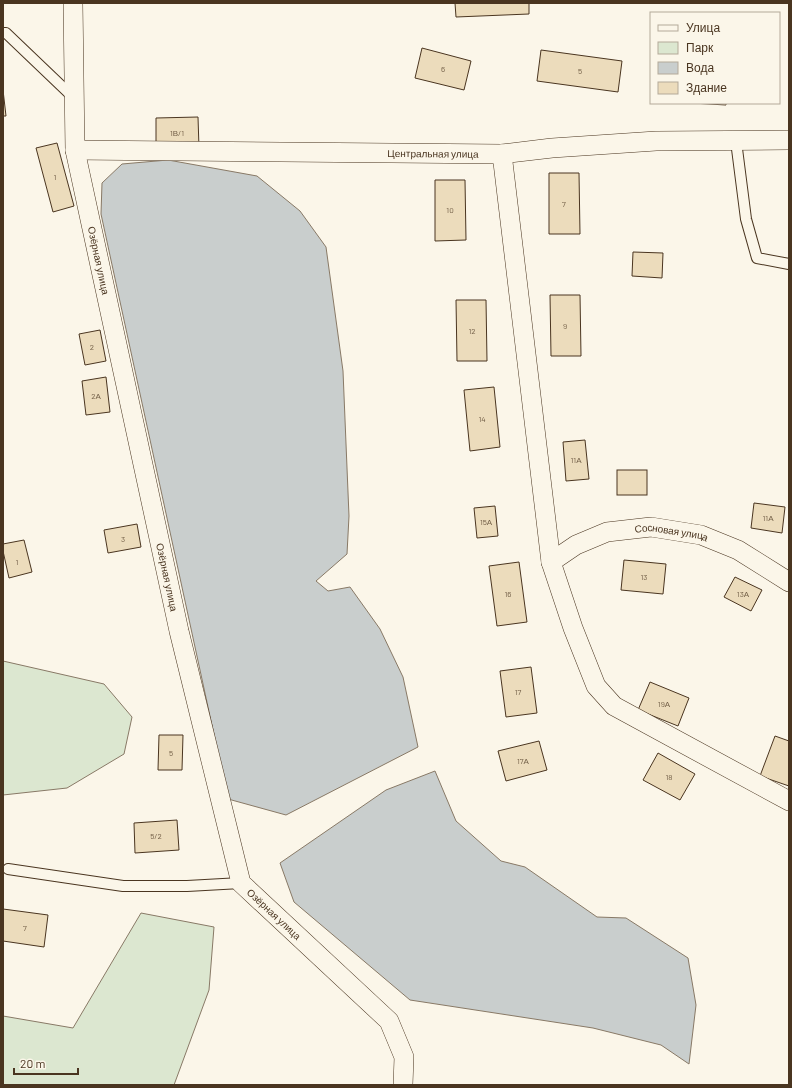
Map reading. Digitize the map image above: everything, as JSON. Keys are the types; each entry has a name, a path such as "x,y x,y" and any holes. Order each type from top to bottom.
{"street":[{"name":"Озёрная улица","path":"72,3 76,150 179,630 241,883 389,1021 404,1058 404,1085"},
{"name":"Центральная улица","path":"76,150 502,154 552,148 656,141 789,140"},
{"path":"502,154 551,562 573,628 596,686 614,706 789,801"},
{"name":"Сосновая улица","path":"551,562 576,545 607,532 651,526 701,535 738,550 789,582"}],"lane":[{"path":"3,33 6,32 74,98"},
{"path":"736,141 746,219 757,258 789,264"},
{"path":"8,869 123,886 187,886 241,883"}],"green space":[{"path":"3,661 104,684 132,717 124,754 67,788 3,795"},
{"path":"141,913 214,927 209,990 174,1085 3,1085 3,1016 73,1028"}],"water":[{"path":"168,160 257,176 300,211 326,247 343,371 349,516 347,554 316,581 328,591 350,587 380,629 403,677 418,747 286,815 228,799 101,214 102,183 122,164"},
{"path":"435,771 456,821 501,861 525,867 597,917 626,918 688,958 696,1005 689,1064 661,1045 593,1028 410,1000 294,902 280,863 386,790"}],"building":[{"path":"455,3 529,3 529,14 456,17"},
{"path":"422,48 471,61 464,90 415,78"},
{"path":"541,50 622,61 618,92 537,81"},
{"path":"3,90 6,116 3,116"},
{"path":"198,117 199,148 156,148 156,118"},
{"path":"57,143 74,206 53,212 36,148"},
{"path":"549,173 579,173 580,234 549,234"},
{"path":"435,180 465,180 466,240 435,241"},
{"path":"633,252 663,253 662,278 632,276"},
{"path":"550,295 580,295 581,356 551,356"},
{"path":"456,300 486,300 487,361 457,361"},
{"path":"100,330 106,361 85,365 79,334"},
{"path":"106,377 110,412 86,415 82,381"},
{"path":"494,387 500,447 470,451 464,390"},
{"path":"585,440 589,479 566,481 563,442"},
{"path":"617,470 647,470 647,495 617,495"},
{"path":"754,503 785,507 782,533 751,528"},
{"path":"495,506 498,536 477,538 474,508"},
{"path":"137,524 141,547 108,553 104,530"},
{"path":"24,540 32,572 9,578 3,551 3,544"},
{"path":"624,560 666,564 663,594 621,590"},
{"path":"519,562 527,622 497,626 489,566"},
{"path":"735,577 762,590 751,611 724,597"},
{"path":"531,667 537,713 506,717 500,671"},
{"path":"650,682 689,698 678,726 638,710"},
{"path":"159,735 183,735 182,770 158,770"},
{"path":"775,736 789,741 789,786 760,776"},
{"path":"539,741 547,770 506,781 498,751"},
{"path":"658,753 695,774 680,800 643,780"},
{"path":"177,820 179,850 135,853 134,823"},
{"path":"3,909 48,915 44,947 3,941"}]}
